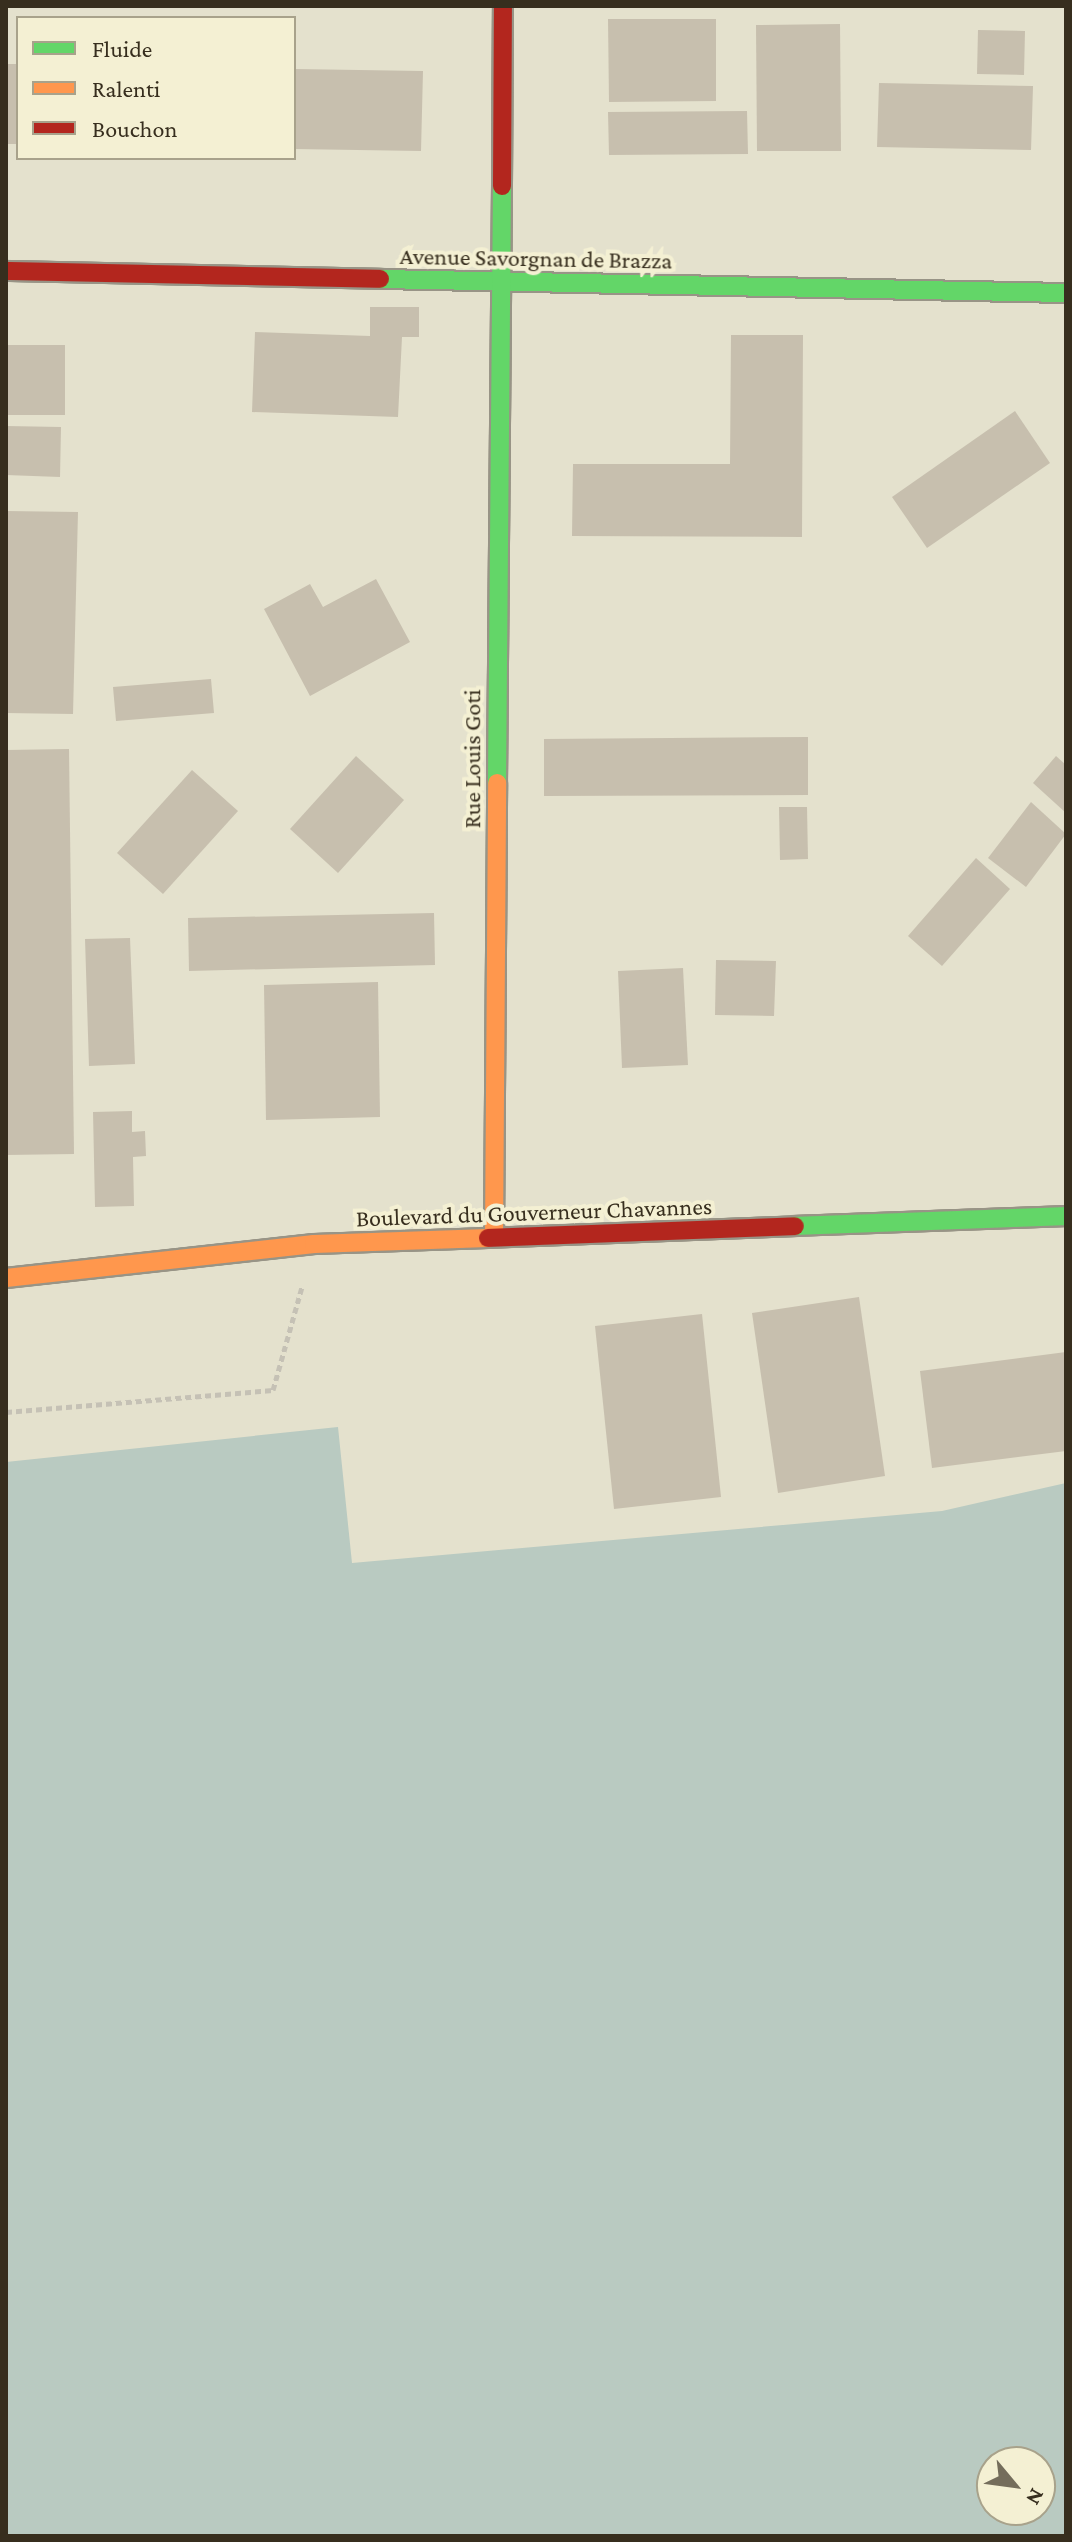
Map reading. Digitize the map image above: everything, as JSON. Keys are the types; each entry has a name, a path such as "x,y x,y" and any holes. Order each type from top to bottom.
{"street":[{"name":"Rue Louis Goti","path":"494,1237 498,282 503,6"},
{"name":"Avenue Savorgnan de Brazza","path":"6,271 1066,293"},
{"name":"Boulevard du Gouverneur Chavannes","path":"6,1278 314,1244 1066,1216"}],"path":[{"path":"6,1412 273,1390 314,1244"}],"shaded area":[{"path":"338,1427 352,1563 942,1511 1066,1483 1066,2536 6,2536 6,1462"}],"building":[{"path":"608,19 716,19 716,101 609,102"},
{"path":"840,24 841,151 757,151 756,25"},
{"path":"978,30 1025,31 1024,75 977,74"},
{"path":"6,64 16,64 16,144 6,144"},
{"path":"296,69 423,71 421,151 296,149"},
{"path":"879,83 1033,86 1031,150 877,147"},
{"path":"747,111 748,154 609,155 608,112"},
{"path":"370,307 419,307 419,337 402,337 398,417 252,412 255,332 370,336"},
{"path":"731,335 803,335 802,537 572,536 573,464 730,464"},
{"path":"6,345 65,345 65,415 6,415"},
{"path":"1015,411 1050,463 927,548 892,497"},
{"path":"6,426 61,427 60,477 6,475"},
{"path":"6,511 78,512 73,714 6,713"},
{"path":"376,579 410,642 310,696 264,609 310,584 323,607"},
{"path":"211,679 214,713 116,721 113,687"},
{"path":"808,737 808,795 544,796 544,739"},
{"path":"69,749 74,1154 6,1155 6,750"},
{"path":"356,756 404,800 338,873 290,829"},
{"path":"1056,756 1066,765 1066,813 1033,783"},
{"path":"192,770 238,811 163,894 117,853"},
{"path":"1031,802 1066,834 1026,887 988,858"},
{"path":"779,807 807,807 808,859 780,860"},
{"path":"976,858 1010,889 942,966 908,936"},
{"path":"434,913 435,965 189,971 188,918"},
{"path":"130,938 135,1064 89,1066 85,939"},
{"path":"716,960 776,961 774,1016 715,1015"},
{"path":"683,968 688,1065 622,1068 618,971"},
{"path":"378,982 380,1117 266,1120 264,985"},
{"path":"132,1111 132,1132 145,1131 146,1156 133,1157 134,1206 95,1207 93,1112"},
{"path":"859,1297 885,1476 778,1493 752,1313"},
{"path":"702,1314 721,1497 614,1509 595,1326"},
{"path":"1066,1352 1066,1451 932,1468 920,1371"}],"traffic: fast":[{"path":"497,783 502,186"},
{"path":"380,279 1066,293"},
{"path":"795,1226 1066,1216"}],"traffic: slow":[{"path":"494,1237 497,783"},
{"path":"6,1278 314,1244 488,1238"}],"traffic: jam":[{"path":"502,186 503,6"},
{"path":"6,271 380,279"},
{"path":"488,1238 795,1226"}]}
